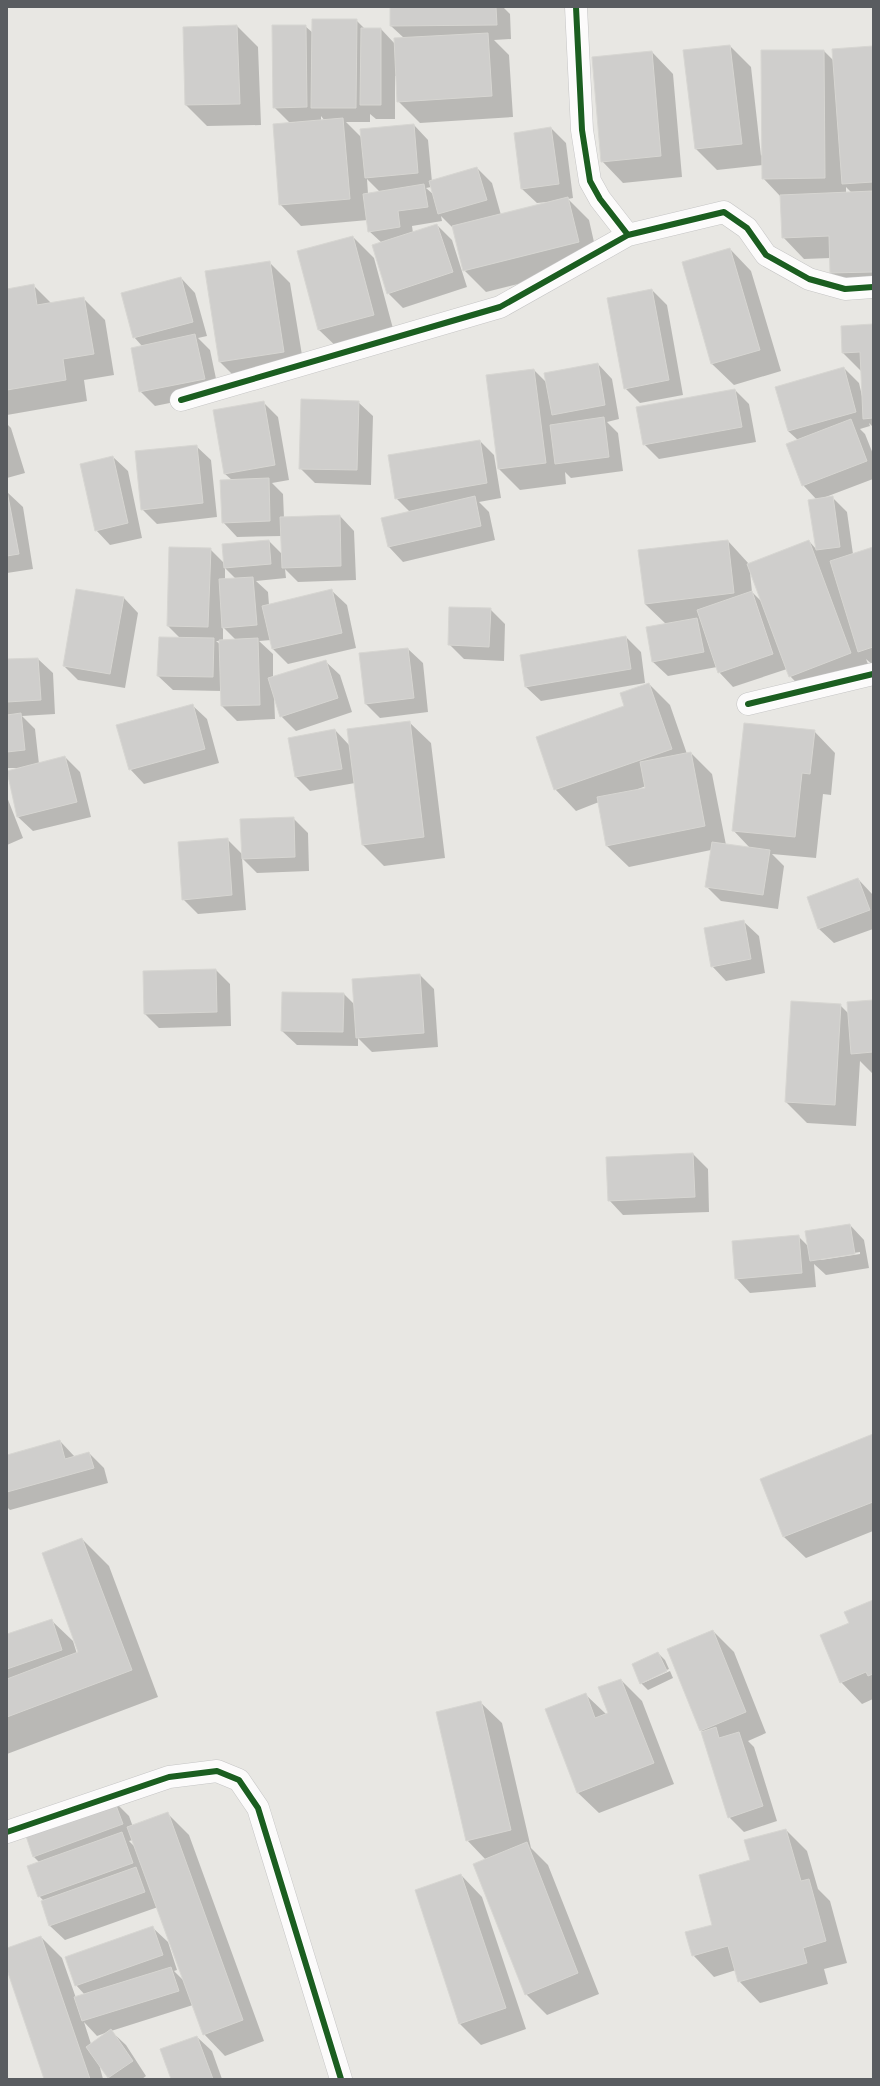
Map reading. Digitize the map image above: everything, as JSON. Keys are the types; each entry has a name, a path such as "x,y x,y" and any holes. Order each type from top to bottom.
{"street":[{"path":"576,7 582,130 590,181 600,199 628,235"},
{"path":"181,400 500,307 628,235 724,212 748,228 766,255 809,279 846,289 873,287"},
{"path":"748,704 873,674"},
{"path":"7,1832 169,1776 217,1771 239,1780 258,1808 341,2079"}],"building":[{"path":"390,7 496,7 497,25 390,26"},
{"path":"312,19 357,19 356,108 311,108"},
{"path":"237,25 240,104 185,105 183,27"},
{"path":"272,25 306,25 307,107 273,108"},
{"path":"361,28 381,28 381,105 360,105"},
{"path":"488,33 492,96 397,102 394,38"},
{"path":"730,45 742,144 695,149 683,50"},
{"path":"873,46 873,182 842,184 832,49"},
{"path":"761,50 824,50 825,178 762,179"},
{"path":"652,51 661,156 601,162 592,57"},
{"path":"343,118 350,199 279,205 273,124"},
{"path":"414,124 418,173 365,178 360,129"},
{"path":"551,127 559,184 521,189 514,133"},
{"path":"477,167 487,200 438,214 429,181"},
{"path":"424,184 428,207 398,211 400,227 368,232 363,194"},
{"path":"873,191 873,272 830,273 829,236 782,238 780,195"},
{"path":"568,197 579,242 463,271 452,226"},
{"path":"437,224 453,272 387,294 372,245"},
{"path":"353,236 374,315 318,330 297,251"},
{"path":"730,248 760,350 711,364 682,262"},
{"path":"270,261 284,352 219,362 205,271"},
{"path":"181,277 193,322 133,338 121,293"},
{"path":"34,284 37,305 84,297 94,354 63,359 66,380 7,390 7,289"},
{"path":"652,289 669,380 624,389 607,298"},
{"path":"873,324 873,418 863,419 860,352 842,353 841,326"},
{"path":"195,334 205,379 139,392 131,348"},
{"path":"598,363 605,405 552,415 544,373"},
{"path":"844,367 856,412 788,431 775,387"},
{"path":"534,369 546,463 498,469 486,375"},
{"path":"735,389 742,427 643,445 636,407"},
{"path":"301,399 359,401 357,470 299,469"},
{"path":"264,401 275,465 224,474 213,410"},
{"path":"604,417 609,457 555,464 550,425"},
{"path":"851,419 867,461 802,486 786,444"},
{"path":"480,440 487,483 395,499 388,455"},
{"path":"197,445 203,503 141,510 135,451"},
{"path":"113,456 128,523 95,531 80,464"},
{"path":"269,478 270,521 222,523 220,480"},
{"path":"7,491 19,554 7,556"},
{"path":"475,496 481,526 388,547 381,518"},
{"path":"833,496 840,547 816,550 808,500"},
{"path":"340,515 341,566 282,568 280,517"},
{"path":"269,540 271,564 224,568 222,544"},
{"path":"728,540 734,593 645,604 638,550"},
{"path":"809,540 851,653 789,677 747,564"},
{"path":"169,547 211,548 208,627 167,626"},
{"path":"873,547 873,647 858,652 830,561"},
{"path":"253,577 257,625 222,628 219,579"},
{"path":"76,589 124,597 110,674 63,666"},
{"path":"332,589 342,633 272,649 262,606"},
{"path":"752,591 773,654 718,673 697,610"},
{"path":"449,607 491,608 489,647 448,645"},
{"path":"697,618 704,652 652,662 646,627"},
{"path":"626,636 631,669 525,687 520,655"},
{"path":"159,637 214,638 213,677 157,676"},
{"path":"258,638 260,705 221,706 219,640"},
{"path":"408,648 414,698 365,704 359,653"},
{"path":"38,658 41,700 7,702 7,659"},
{"path":"326,660 338,698 280,717 268,678"},
{"path":"649,683 672,749 554,790 536,737 624,706 620,693"},
{"path":"193,704 205,749 129,770 116,725"},
{"path":"21,713 25,750 7,752 7,715"},
{"path":"410,721 424,837 362,845 347,729"},
{"path":"744,723 815,730 810,774 802,773 795,837 732,831"},
{"path":"335,729 342,769 295,777 288,738"},
{"path":"691,752 705,826 606,846 597,797 645,788 640,762"},
{"path":"65,756 77,802 17,817 7,771"},
{"path":"294,817 295,857 242,859 240,819"},
{"path":"228,838 232,895 182,900 178,842"},
{"path":"712,842 770,850 763,895 705,887"},
{"path":"858,878 870,910 818,929 807,897"},
{"path":"744,920 751,959 711,967 704,928"},
{"path":"216,969 217,1012 144,1014 143,971"},
{"path":"420,974 424,1033 356,1038 352,979"},
{"path":"282,992 344,993 343,1032 281,1031"},
{"path":"873,1000 873,1052 851,1054 847,1002"},
{"path":"791,1001 841,1004 835,1105 785,1102"},
{"path":"693,1153 695,1197 608,1201 606,1157"},
{"path":"850,1224 855,1254 810,1261 805,1231"},
{"path":"799,1235 802,1273 735,1279 732,1241"},
{"path":"873,1434 873,1502 783,1537 760,1479"},
{"path":"60,1440 65,1459 89,1452 94,1468 7,1492 7,1455"},
{"path":"82,1538 132,1670 7,1717 7,1679 78,1652 42,1553"},
{"path":"873,1600 873,1674 868,1676 866,1672 840,1683 820,1635 849,1623 844,1612"},
{"path":"52,1619 62,1650 7,1669 7,1634"},
{"path":"713,1630 746,1712 700,1731 667,1649"},
{"path":"658,1652 667,1671 640,1684 632,1664"},
{"path":"621,1679 654,1763 577,1793 545,1709 586,1693 595,1718 608,1713 598,1687"},
{"path":"481,1701 511,1830 466,1841 436,1712"},
{"path":"716,1727 719,1738 739,1732 763,1806 728,1818 701,1732"},
{"path":"114,1800 123,1824 33,1857 25,1833"},
{"path":"168,1812 243,2020 203,2035 127,1827"},
{"path":"786,1829 801,1881 809,1879 826,1941 803,1948 807,1963 738,1982 728,1946 692,1956 685,1932 712,1925 699,1875 750,1860 744,1840"},
{"path":"122,1832 133,1863 38,1897 27,1866"},
{"path":"527,1842 578,1973 525,1995 473,1864"},
{"path":"136,1867 145,1892 49,1926 41,1901"},
{"path":"461,1874 506,2008 459,2024 415,1890"},
{"path":"153,1926 163,1955 75,1986 65,1957"},
{"path":"41,1936 90,2079 44,2079 7,1970 7,1948"},
{"path":"171,1967 179,1991 82,2021 74,1997"},
{"path":"111,2029 133,2061 108,2078 86,2047"},
{"path":"197,2036 213,2079 171,2079 160,2049"}],"cycle path":[{"path":"576,7 582,130 590,181 600,199 628,235 724,212 747,228 766,255 809,279 845,289 873,287"},
{"path":"181,400 500,307 628,235"},
{"path":"748,704 873,674"},
{"path":"7,1832 169,1777 217,1771 239,1780 258,1808 341,2079"}]}
